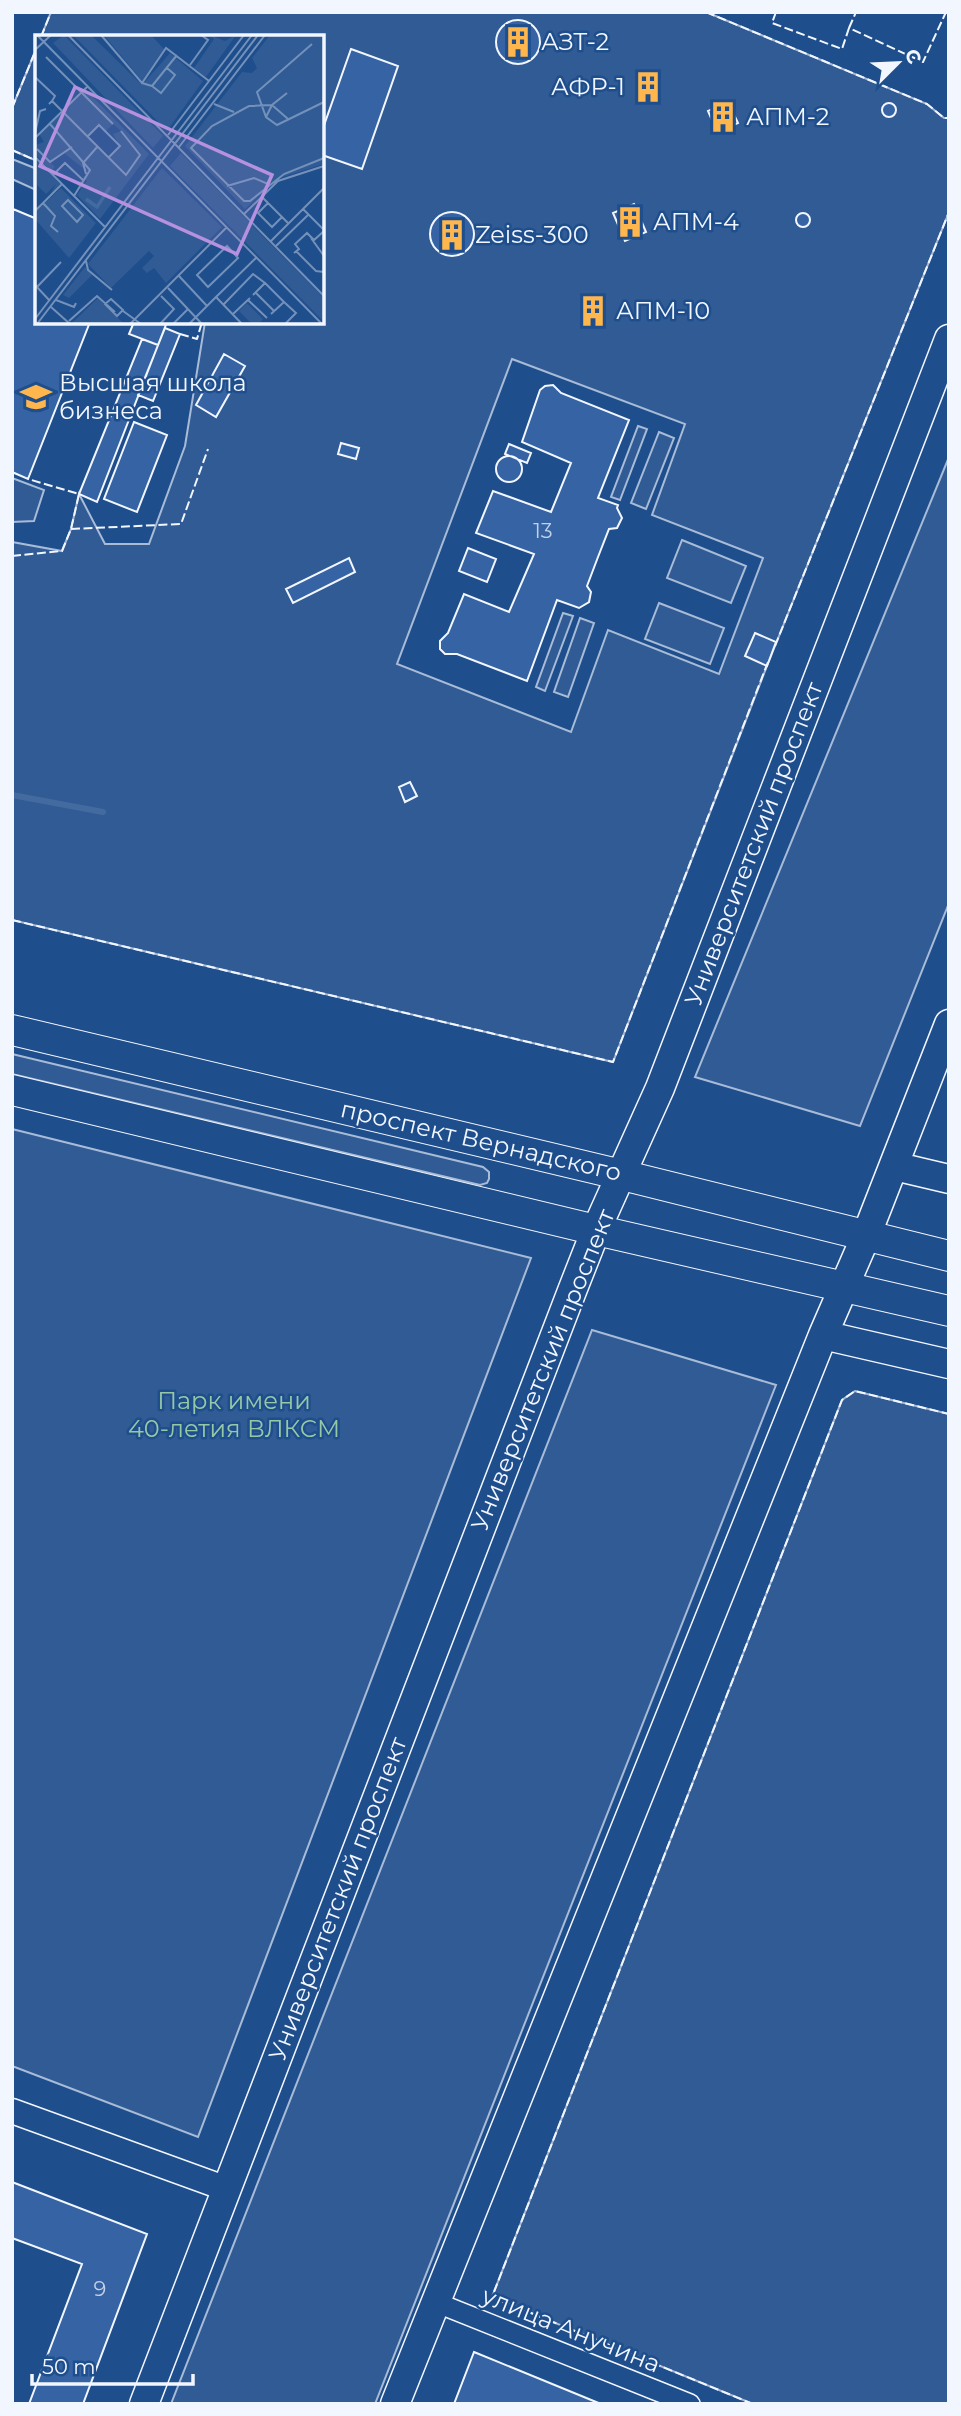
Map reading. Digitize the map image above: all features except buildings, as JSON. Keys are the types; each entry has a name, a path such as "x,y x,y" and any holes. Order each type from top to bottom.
{"main road":[{"name":"Университетский проспект","path":"144,2404 596,1230 660,1088 949,339"},
{"path":"395,2404 949,1024"},
{"name":"проспект Вернадского","path":"12,1030 949,1256"},
{"path":"12,1090 596,1230 949,1311"},
{"path":"894,1166 949,1179"},
{"path":"823,1335 949,1364"}],"street":[{"path":"12,2111 227,2189"},
{"name":"улица Анучина","path":"435,2302 690,2404"}],"shaded area":[{"path":"51,12 706,12 927,104 944,118 949,118 949,212 767,666 613,1062 12,920 12,542 62,551 71,529 79,494 105,544 149,544 185,446 205,324 324,324 324,35 42,35","holes":["512,359 685,424 652,515 763,558 719,674 608,630 571,732 397,664"]},
{"path":"35,52 35,160 12,150 12,108"},
{"path":"12,159 35,168 35,190 12,179"},
{"path":"638,426 647,429 620,500 611,497"},
{"path":"659,432 674,438 646,509 631,503"},
{"path":"949,457 949,903 860,1126 695,1077"},
{"path":"12,478 44,490 34,521 12,522"},
{"path":"682,540 746,566 731,603 667,578"},
{"path":"659,603 724,628 710,664 645,639"},
{"path":"563,613 573,616 545,691 536,687"},
{"path":"580,618 594,623 568,697 554,692"},
{"path":"12,1054 483,1167 489,1172 489,1179 487,1183 480,1185 12,1074"},
{"name":"Парк имени 40-летия ВЛКСМ","path":"12,1129 531,1258 198,2137 12,2066"},
{"path":"592,1330 776,1385 375,2404 171,2404"},
{"path":"855,1391 949,1414 949,2404 753,2404 492,2297 842,1400"}],"waterway":[{"path":"12,795 103,812"}],"fence":[{"path":"42,35 51,12"},
{"path":"706,12 927,104 944,118 949,118"},
{"path":"776,12 772,23 842,49 849,28 923,62 946,12"},
{"path":"849,28 856,12"},
{"path":"12,108 35,52"},
{"path":"12,150 35,160"},
{"path":"775,646 949,212"},
{"path":"180,334 197,339 201,324"},
{"path":"71,529 181,524 208,449"},
{"path":"12,556 62,551 71,529 79,494 28,479"},
{"path":"12,920 613,1062 768,662"},
{"path":"753,2404 492,2297 842,1400 855,1391 949,1414"}],"place":[{"name":"АЗТ-2","path":"518,42"},
{"name":"АФР-1","path":"648,87"},
{"name":"АПМ-2","path":"723,117"},
{"name":"АПМ-4","path":"630,222"},
{"name":"Zeiss-300","path":"452,235"},
{"name":"АПМ-10","path":"593,311"},
{"name":"Высшая школа бизнеса","path":"36,397"}]}
